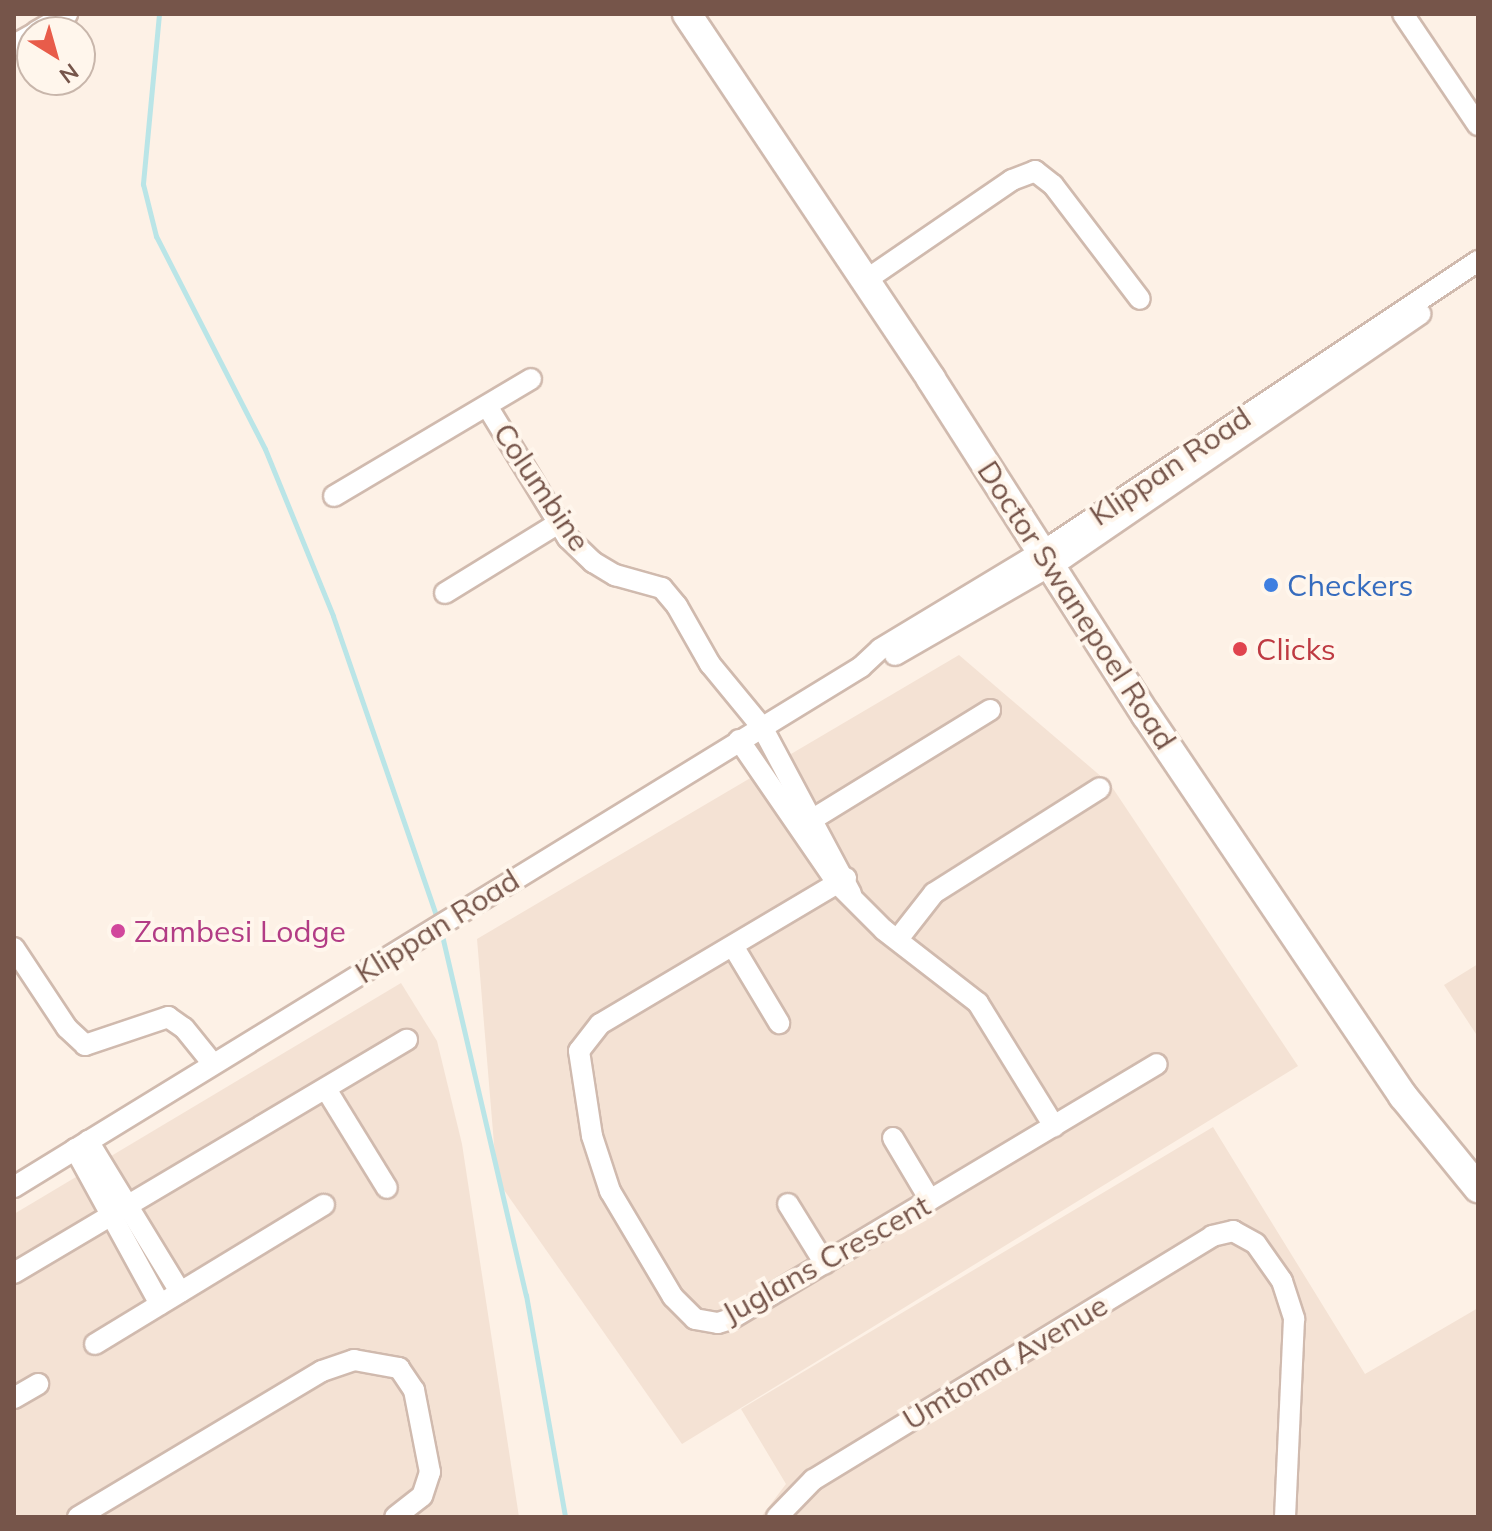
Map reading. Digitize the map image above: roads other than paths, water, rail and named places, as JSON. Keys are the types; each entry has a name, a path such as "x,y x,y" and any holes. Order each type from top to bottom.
{"main road":[{"name":"Doctor Swanepoel Road","path":"687,14 870,277"},
{"name":"Doctor Swanepoel Road","path":"700,14 1380,1052 1478,1179"},
{"name":"Doctor Swanepoel Road","path":"1052,555 1403,1096 1478,1188"}],"street":[{"path":"1403,14 1478,125"},
{"path":"870,277 1012,180 1035,171 1053,185 1140,299"},
{"name":"Klippan Road","path":"1052,555 1478,261"},
{"name":"Klippan Road","path":"14,1187 739,740 861,667 887,660 1478,276"},
{"path":"334,496 531,379"},
{"name":"Columbine","path":"487,406 559,523 593,562 615,575 662,588 710,664 762,727 845,885"},
{"path":"445,593 559,523"},
{"path":"813,819 990,710"},
{"path":"739,740 845,885 898,939 978,1003 1054,1126"},
{"path":"898,939 934,893 1100,788"},
{"name":"Juglans Crescent","path":"845,885 600,1024 583,1040 579,1064 600,1165 673,1297 695,1319 718,1323 731,1319 1157,1064"},
{"path":"733,946 779,1023"},
{"path":"14,948 67,1028 85,1045 168,1017 184,1028 213,1064"},
{"path":"14,1273 407,1040"},
{"path":"326,1089 387,1188"},
{"path":"893,1138 930,1200"},
{"path":"82,1145 119,1210 160,1304"},
{"path":"788,1204 825,1264"},
{"path":"95,1344 324,1205"},
{"path":"119,1210 180,1292"},
{"name":"Umtoma Avenue","path":"778,1516 813,1480 1212,1236 1245,1233 1282,1281 1294,1319 1285,1517"},
{"path":"78,1517 322,1371 354,1360 399,1368 414,1390 430,1472 422,1496 395,1517"},
{"path":"14,1398 38,1384"}],"waterway":[{"path":"159,14 143,184 156,236 265,449 333,616 438,921"},
{"path":"441,931 526,1295 565,1517"}],"place":[{"name":"Checkers","path":"1271,585"},
{"name":"Clicks","path":"1240,649"},
{"name":"Zambesi Lodge","path":"118,931"}]}
